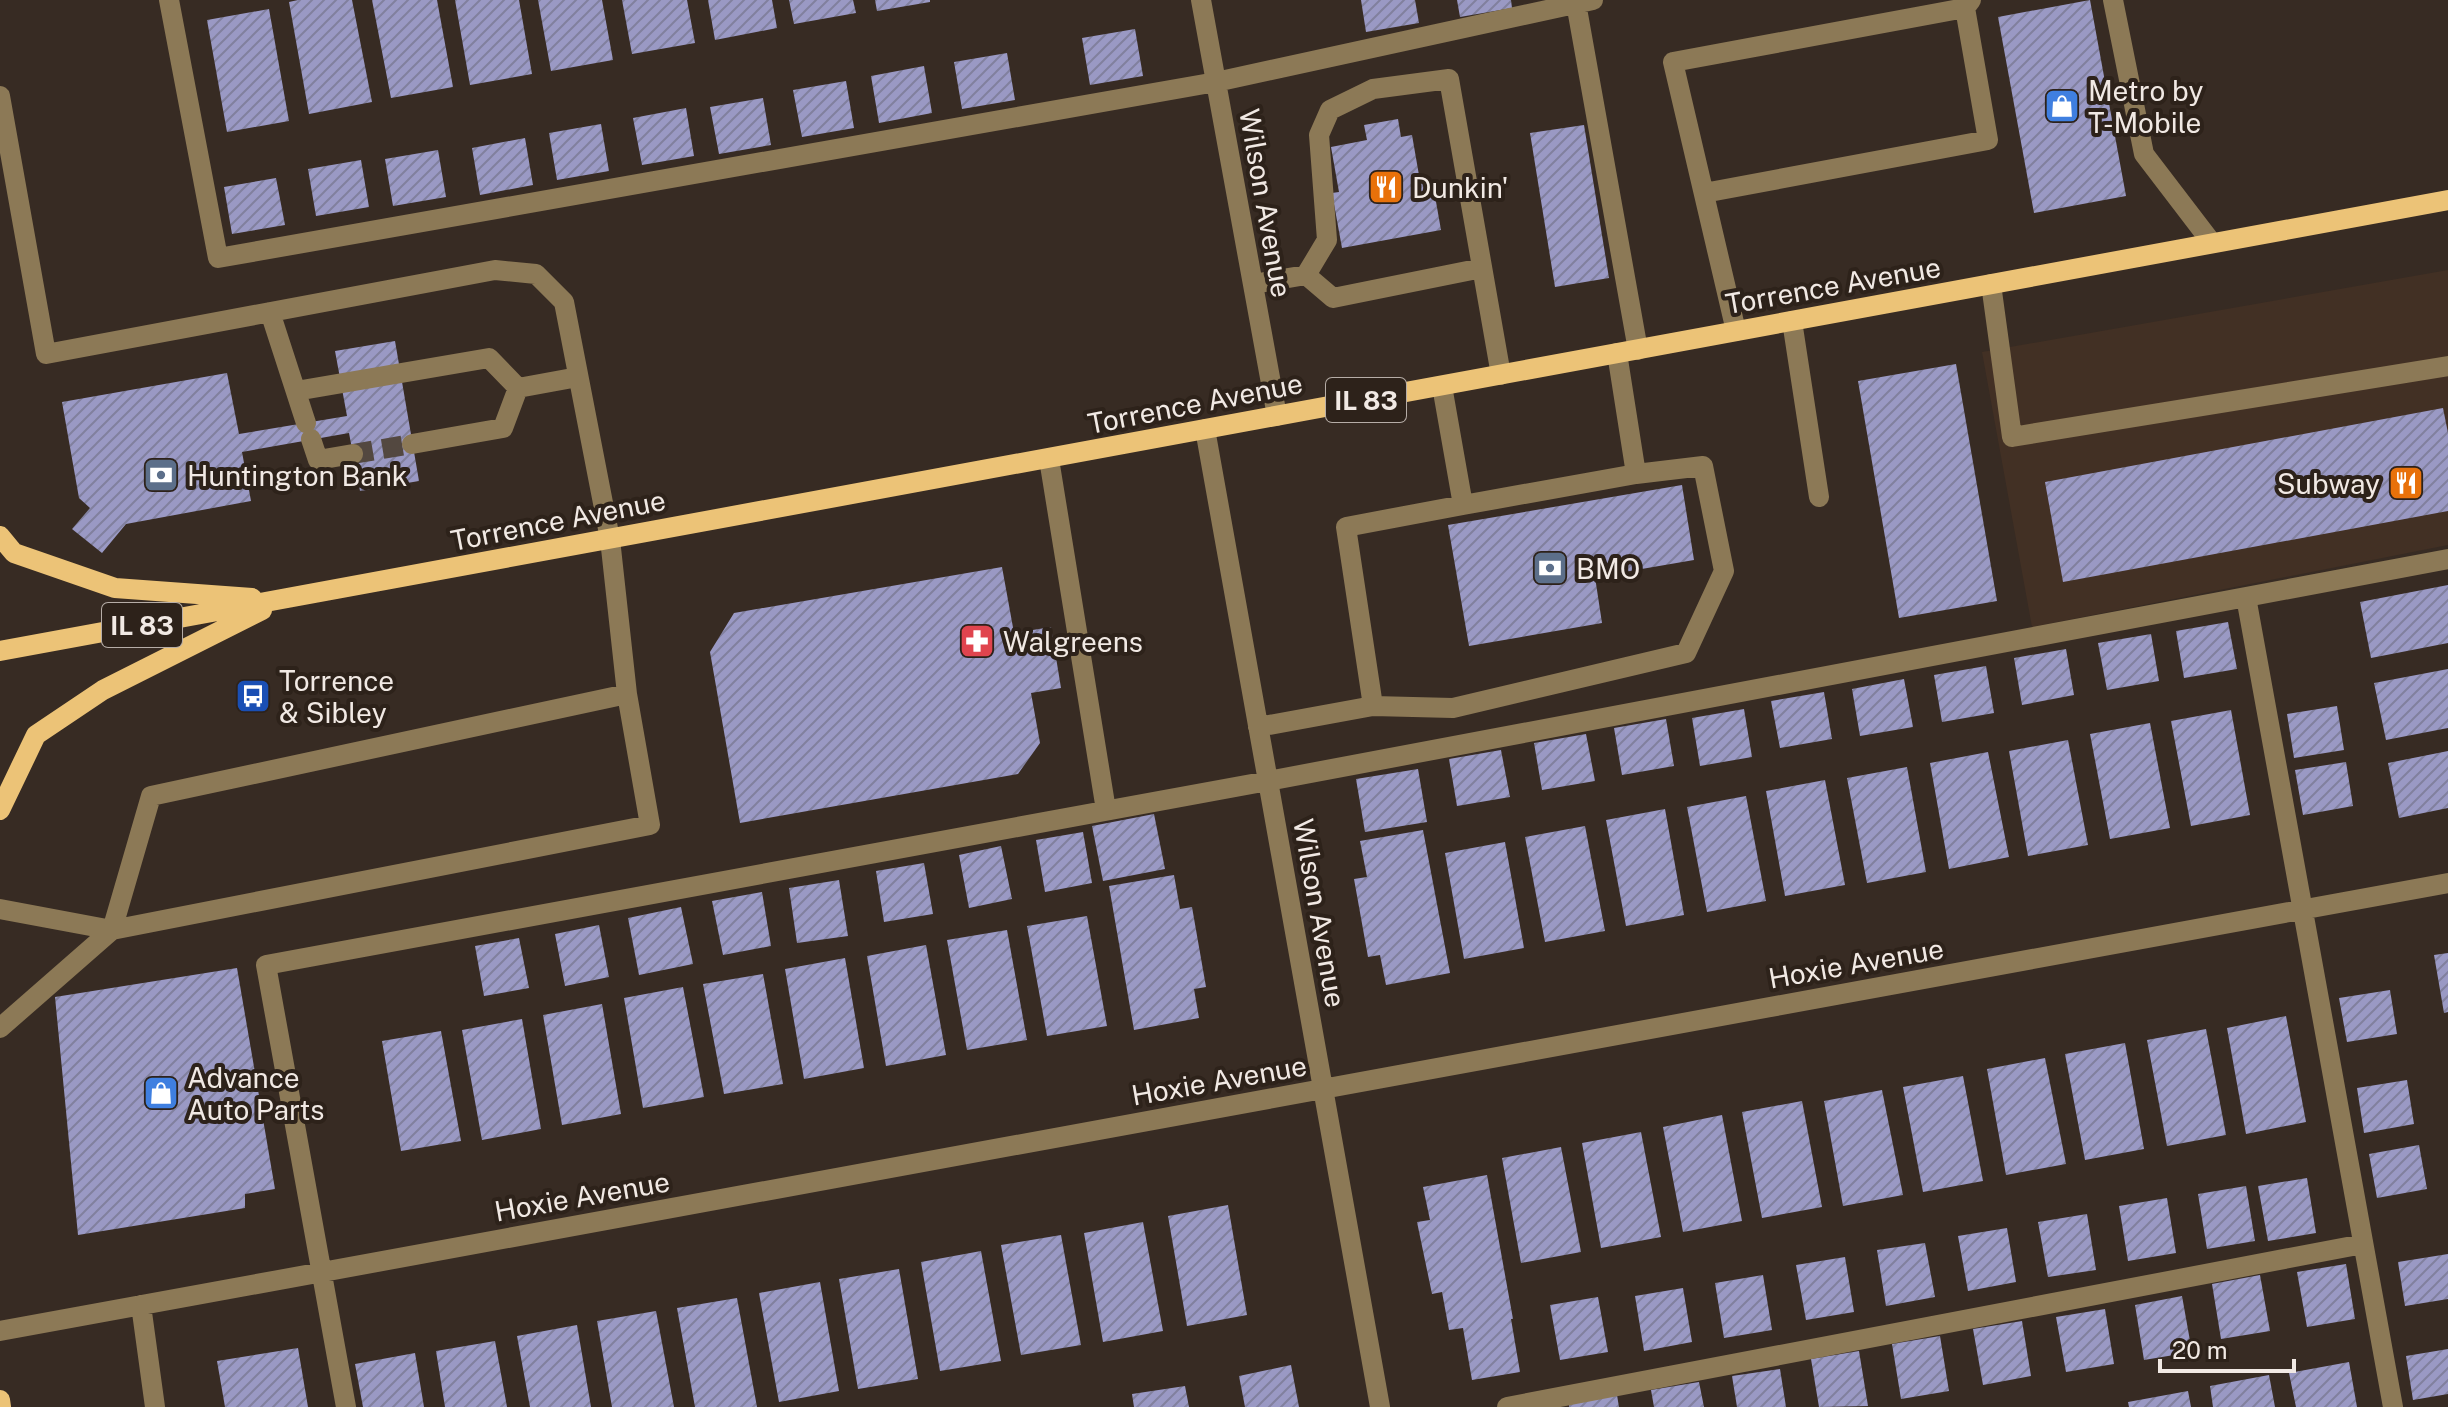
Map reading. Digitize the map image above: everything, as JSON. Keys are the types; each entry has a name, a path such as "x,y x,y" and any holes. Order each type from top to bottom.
{"main road":[{"name":"Torrence Avenue","path":"0,651 2448,200"},
{"path":"0,536 14,553 115,588 284,600"},
{"path":"0,810 36,735 103,690 284,600"},
{"path":"0,1400 1,1407"}],"street":[{"path":"169,0 218,258 1216,82 1585,2 1638,350"},
{"name":"Wilson Avenue","path":"1201,0 1277,416"},
{"path":"2113,0 2144,154 2212,243"},
{"path":"1704,193 1988,140 1968,4 1673,62 1736,331"},
{"path":"1253,284 1306,275 1327,240 1319,135 1330,110 1373,89 1449,79 1501,375"},
{"path":"0,96 46,354 495,270 536,274 564,302 610,539 627,694 650,825 112,930 0,909"},
{"path":"1306,275 1333,298 1482,268"},
{"path":"1991,284 2012,437 2448,366"},
{"path":"270,312 318,460 353,454"},
{"path":"1792,321 1819,497"},
{"path":"1617,353 1636,474"},
{"path":"296,391 489,358 518,388"},
{"path":"518,388 578,377"},
{"path":"1442,386 1463,505"},
{"path":"412,444 503,428 518,388"},
{"name":"Wilson Avenue","path":"1205,429 1380,1407"},
{"path":"1049,459 1106,810"},
{"path":"1258,727 1373,706 1453,708 1686,653 1724,571 1703,466 1636,474 1346,527 1373,706"},
{"path":"346,1407 266,965 2448,559"},
{"path":"2246,597 2393,1407"},
{"path":"0,1028 112,930 151,796 627,694"},
{"name":"Hoxie Avenue","path":"0,1331 2448,883"},
{"path":"1507,1407 2363,1244"},
{"path":"141,1305 155,1407"}],"shaded area":[{"path":"2448,270 2448,545 2032,627 1982,352"}],"building":[{"path":"352,0 372,102 309,114 289,2"},
{"path":"372,0 437,0 453,87 391,98"},
{"path":"455,0 519,0 532,74 470,85"},
{"path":"538,0 602,0 613,60 551,71"},
{"path":"622,0 687,0 695,43 632,54"},
{"path":"708,0 772,0 777,28 715,40"},
{"path":"789,0 853,0 856,13 794,24"},
{"path":"875,0 930,0 930,2 877,11"},
{"path":"1361,0 1415,0 1419,23 1366,32"},
{"path":"1457,0 1511,0 1512,8 1460,17"},
{"name":"Metro by T-Mobile","path":"2090,0 2126,196 2034,213 1998,17"},
{"path":"269,9 289,121 227,132 207,20"},
{"path":"1135,29 1143,76 1090,85 1082,38"},
{"path":"1007,53 1015,100 962,109 954,62"},
{"path":"924,66 932,113 879,123 871,76"},
{"path":"846,81 854,128 802,137 793,90"},
{"path":"763,98 771,145 719,154 710,107"},
{"path":"686,108 694,156 642,165 633,118"},
{"name":"Dunkin'","path":"1398,119 1401,137 1412,135 1420,181 1432,179 1441,230 1342,248 1332,193 1339,192 1331,147 1367,140 1364,125"},
{"path":"601,124 609,171 557,180 549,133"},
{"path":"1584,125 1609,278 1555,287 1530,133"},
{"path":"525,138 533,185 480,195 472,148"},
{"path":"438,150 446,197 393,206 385,159"},
{"path":"361,160 369,207 316,216 308,169"},
{"path":"276,178 285,225 232,234 224,187"},
{"name":"Huntington Bank","path":"395,341 419,481 360,491 349,433 242,452 251,501 126,524 102,553 72,529 90,508 79,498 62,402 227,373 239,434 347,416 335,351"},
{"path":"1956,364 1997,601 1899,618 1858,381"},
{"path":"2443,408 2448,433 2448,511 2063,582 2045,482"},
{"name":"BMO","path":"1682,485 1694,560 1595,577 1602,623 1469,646 1448,525"},
{"name":"Walgreens","path":"1002,567 1014,633 1051,627 1061,688 1031,693 1040,743 1018,774 740,823 710,652 734,613"},
{"path":"2448,585 2448,643 2371,658 2360,602"},
{"path":"2228,622 2237,669 2184,678 2176,631"},
{"path":"2151,634 2159,681 2107,690 2098,643"},
{"path":"2066,649 2074,695 2022,705 2014,658"},
{"path":"1986,666 1994,713 1942,722 1934,675"},
{"path":"2448,669 2448,728 2386,740 2374,683"},
{"path":"1904,679 1913,727 1860,736 1852,689"},
{"path":"1824,692 1832,739 1780,748 1771,701"},
{"path":"2337,706 2344,750 2294,758 2287,714"},
{"path":"1744,709 1752,757 1700,766 1692,718"},
{"path":"2231,710 2250,815 2191,826 2171,721"},
{"path":"1666,719 1674,766 1622,775 1614,728"},
{"path":"2150,723 2170,828 2110,839 2090,734"},
{"path":"1586,734 1595,781 1542,790 1534,743"},
{"path":"2068,740 2088,845 2028,856 2009,751"},
{"path":"1501,750 1510,797 1457,806 1449,759"},
{"path":"2448,751 2448,808 2399,818 2388,763"},
{"path":"1988,752 2009,857 1949,869 1930,763"},
{"path":"2346,762 2353,806 2303,815 2295,770"},
{"path":"1907,767 1926,872 1867,883 1847,778"},
{"path":"1418,769 1427,822 1365,832 1356,779"},
{"path":"1825,780 1845,885 1785,896 1766,791"},
{"path":"1746,796 1766,901 1707,912 1687,807"},
{"path":"1665,809 1684,915 1626,926 1606,820"},
{"path":"1154,814 1165,869 1103,881 1092,826"},
{"path":"1585,826 1605,931 1545,942 1525,837"},
{"path":"1423,830 1450,973 1386,985 1380,955 1368,957 1354,879 1367,877 1360,841"},
{"path":"1083,832 1092,883 1045,892 1036,840"},
{"path":"1505,842 1524,948 1464,959 1445,853"},
{"path":"1001,846 1012,899 969,908 959,855"},
{"path":"924,863 933,914 884,922 876,871"},
{"path":"1174,875 1180,909 1192,907 1206,987 1194,989 1199,1018 1134,1030 1109,886"},
{"path":"839,880 848,936 797,943 789,888"},
{"path":"762,892 771,946 723,955 712,901"},
{"path":"681,907 693,964 639,975 628,918"},
{"path":"1087,916 1107,1026 1047,1036 1027,926"},
{"path":"599,925 609,977 565,986 555,934"},
{"path":"1007,930 1027,1040 967,1050 947,940"},
{"path":"519,938 529,988 484,996 475,946"},
{"path":"926,945 946,1055 886,1066 867,956"},
{"path":"2448,953 2448,1012 2444,1013 2434,955"},
{"path":"845,958 864,1068 804,1079 785,969"},
{"name":"Advance Auto Parts","path":"237,968 275,1189 245,1194 245,1208 78,1235 55,997"},
{"path":"763,974 783,1084 724,1094 703,984"},
{"path":"683,987 704,1097 643,1108 624,998"},
{"path":"2390,990 2397,1034 2347,1042 2339,998"},
{"path":"602,1004 621,1114 562,1125 543,1015"},
{"path":"2286,1016 2306,1122 2246,1134 2227,1028"},
{"path":"522,1019 541,1129 482,1140 462,1030"},
{"path":"2206,1029 2226,1135 2167,1146 2147,1040"},
{"path":"441,1031 461,1141 401,1151 382,1041"},
{"path":"2125,1043 2144,1149 2085,1160 2065,1054"},
{"path":"2045,1058 2066,1164 2006,1175 1987,1069"},
{"path":"1963,1076 1983,1181 1923,1192 1903,1087"},
{"path":"2407,1080 2414,1124 2364,1133 2357,1088"},
{"path":"1882,1090 1903,1195 1843,1206 1824,1101"},
{"path":"1802,1101 1822,1207 1762,1218 1742,1112"},
{"path":"1722,1115 1742,1221 1683,1232 1663,1127"},
{"path":"1641,1132 1661,1237 1601,1248 1582,1143"},
{"path":"2419,1145 2427,1189 2377,1198 2369,1154"},
{"path":"1561,1147 1581,1252 1521,1263 1502,1158"},
{"path":"1487,1175 1520,1372 1472,1380 1463,1328 1449,1330 1442,1292 1432,1294 1417,1222 1430,1220 1423,1187"},
{"path":"2307,1178 2316,1233 2268,1241 2258,1186"},
{"path":"2246,1186 2255,1241 2207,1249 2198,1194"},
{"path":"2167,1198 2176,1253 2128,1261 2119,1206"},
{"path":"1228,1205 1247,1315 1187,1326 1168,1216"},
{"path":"2087,1214 2096,1270 2048,1277 2038,1222"},
{"path":"1143,1222 1163,1331 1103,1342 1084,1233"},
{"path":"2007,1228 2016,1282 1968,1291 1958,1236"},
{"path":"1061,1235 1081,1345 1021,1355 1001,1245"},
{"path":"1925,1243 1935,1297 1886,1306 1877,1250"},
{"path":"981,1251 1001,1361 940,1371 921,1262"},
{"path":"2448,1254 2448,1299 2405,1306 2398,1262"},
{"path":"1845,1257 1854,1312 1806,1320 1796,1265"},
{"path":"2346,1264 2355,1319 2307,1327 2297,1272"},
{"path":"899,1269 918,1379 858,1389 839,1279"},
{"path":"1763,1275 1772,1330 1724,1338 1715,1283"},
{"path":"2260,1275 2270,1331 2221,1339 2212,1284"},
{"path":"820,1282 839,1391 779,1402 759,1293"},
{"path":"1683,1288 1692,1342 1644,1351 1635,1296"},
{"path":"2182,1296 2192,1352 2144,1360 2135,1305"},
{"path":"1598,1297 1608,1352 1560,1360 1550,1305"},
{"path":"737,1298 757,1407 695,1407 677,1308"},
{"path":"2105,1309 2114,1364 2066,1372 2056,1317"},
{"path":"656,1311 674,1407 612,1407 597,1321"},
{"path":"2022,1321 2031,1376 1983,1385 1973,1329"},
{"path":"577,1325 591,1407 530,1407 517,1336"},
{"path":"1940,1336 1949,1391 1901,1399 1892,1344"},
{"path":"495,1341 507,1407 445,1407 436,1351"},
{"path":"298,1348 308,1407 225,1407 217,1361"},
{"path":"2448,1349 2448,1394 2413,1400 2406,1356"},
{"path":"1859,1351 1868,1406 1819,1407 1811,1359"},
{"path":"415,1353 424,1407 363,1407 355,1364"},
{"path":"2349,1362 2357,1407 2296,1407 2289,1373"},
{"path":"1291,1365 1299,1407 1245,1407 1239,1376"},
{"path":"1780,1369 1786,1407 1737,1407 1732,1376"},
{"path":"2269,1375 2275,1407 2213,1407 2210,1386"},
{"path":"1699,1382 1704,1407 1654,1407 1651,1390"},
{"path":"1185,1386 1189,1407 1134,1407 1132,1394"},
{"path":"2188,1391 2191,1407 2129,1407 2128,1402"},
{"path":"1617,1395 1619,1407 1569,1407 1569,1403"}],"tunnel":[{"path":"353,454 412,444"}],"place":[{"name":"Metro by T-Mobile","path":"2062,106"},
{"name":"Dunkin'","path":"1386,187"},
{"name":"Huntington Bank","path":"161,475"},
{"name":"Subway","path":"2406,483"},
{"name":"BMO","path":"1550,568"},
{"name":"Walgreens","path":"977,641"},
{"name":"Torrence & Sibley","path":"253,696"},
{"name":"Advance Auto Parts","path":"161,1093"}]}
